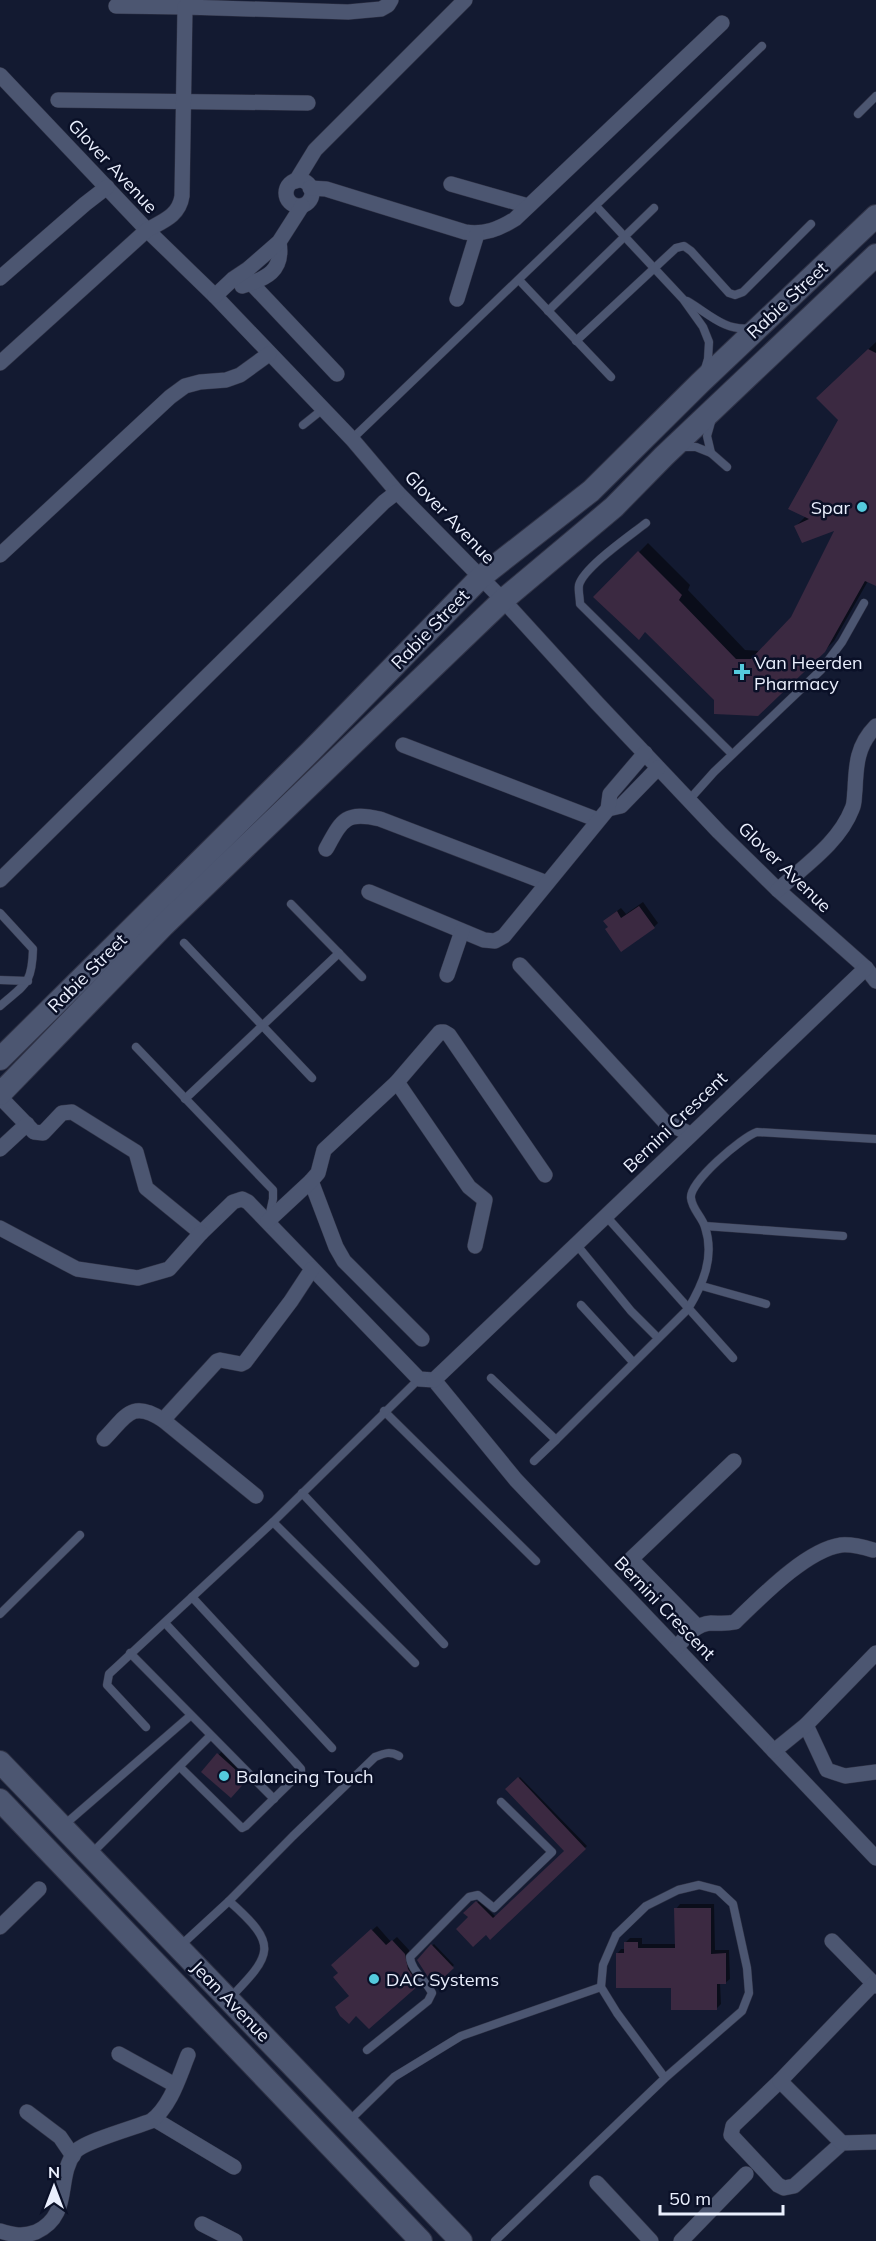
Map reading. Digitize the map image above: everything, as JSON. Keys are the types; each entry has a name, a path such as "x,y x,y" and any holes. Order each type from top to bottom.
{"main road":[{"name":"Rabie Street","path":"0,1059 310,752 481,577 591,491 700,383 876,216"},
{"name":"Rabie Street","path":"0,1096 164,925 503,600 614,507 664,456 876,255"},
{"name":"Jean Avenue","path":"0,1762 462,2241"},
{"name":"Jean Avenue","path":"0,1800 421,2241"}],"street":[{"path":"116,6 193,5 348,12 381,9 391,0"},
{"path":"302,206 291,203 287,199 287,188 296,181 315,150 465,0"},
{"path":"0,363 147,230 170,217 180,205 184,101 193,5"},
{"path":"296,181 302,181 310,188 326,189 465,232 477,234 500,228 515,219 722,23"},
{"name":"Glover Avenue","path":"0,75 147,230 352,439 398,492 503,600 658,768 777,890 871,975"},
{"path":"58,100 308,103"},
{"path":"451,184 528,206"},
{"path":"0,278 85,204 107,188"},
{"path":"218,300 232,279 248,269 279,242 302,206 309,201 310,188"},
{"path":"457,299 477,234"},
{"path":"218,300 239,286 265,278 279,263 281,255 279,242"},
{"path":"251,283 337,374"},
{"path":"0,555 184,386 200,381 226,380 240,375 269,354"},
{"path":"0,880 384,502 398,492"},
{"path":"777,890 839,834 847,821 854,805 856,760 861,744 876,726"},
{"path":"403,745 603,814 621,806 658,768"},
{"path":"369,892 484,940 495,941 504,936 603,814 610,794 645,753"},
{"path":"326,849 341,823 350,817 362,815 380,819 547,883"},
{"path":"447,975 462,931"},
{"path":"520,965 664,1121 690,1134"},
{"name":"Bernini Crescent","path":"427,1379 576,1244 690,1134 871,975"},
{"path":"268,1221 318,1173 324,1150 397,1082 440,1032 449,1035 545,1175"},
{"path":"397,1082 469,1187 485,1200 475,1246"},
{"path":"0,1096 34,1132 43,1133 62,1113 72,1112 136,1152 146,1188 201,1233 169,1269 138,1278 77,1269 0,1228"},
{"path":"0,1149 27,1124"},
{"path":"311,1181 336,1248 344,1261 422,1339"},
{"name":"Bernini Crescent","path":"201,1233 233,1202 242,1199 248,1202 312,1269 427,1379 516,1480 876,1858"},
{"path":"163,1420 217,1361 241,1364 245,1362 312,1269"},
{"path":"104,1439 131,1411 139,1410 154,1414 256,1496"},
{"path":"697,1626 631,1559 734,1461"},
{"path":"676,1648 697,1626 711,1623 725,1625 735,1622 790,1571 817,1554 840,1545 859,1546 873,1550"},
{"path":"774,1750 806,1725 876,1653"},
{"path":"806,1725 827,1770 845,1776 876,1772"},
{"path":"0,1927 39,1889"},
{"path":"832,1941 875,1985 733,2126 731,2135 751,2169 784,2188 794,2186 842,2143 876,2142"},
{"path":"118,2054 175,2085"},
{"path":"0,2231 20,2236 45,2228 60,2207 67,2172 75,2150 85,2144 154,2120 165,2108 189,2055"},
{"path":"780,2081 842,2143"},
{"path":"27,2112 60,2138 72,2156"},
{"path":"154,2120 234,2167"},
{"path":"681,2241 751,2169"},
{"path":"597,2183 651,2241"},
{"path":"202,2224 235,2241"}],"lane":[{"path":"352,439 762,46"},
{"path":"858,114 876,96"},
{"path":"596,206 683,299 703,327 708,342 708,359 700,383"},
{"path":"548,311 654,208"},
{"path":"576,341 676,248 684,246 691,251 729,293 735,296 743,292 811,224"},
{"path":"519,280 611,377"},
{"path":"683,299 721,324 733,329 759,327"},
{"path":"711,453 706,436 709,426 744,381"},
{"path":"303,425 323,409"},
{"path":"664,456 685,446 696,447 711,453 727,467"},
{"path":"646,523 616,546 584,576 579,585 580,604 732,754"},
{"path":"689,800 732,754 821,670 842,642 864,603"},
{"path":"291,904 362,977"},
{"path":"0,913 33,949 32,971 27,981 0,1006"},
{"path":"184,943 312,1078"},
{"path":"185,1099 339,953"},
{"path":"0,980 27,981"},
{"path":"136,1047 273,1190 268,1221"},
{"path":"534,1461 688,1309 702,1286 708,1250 705,1226 694,1209 690,1197 693,1187 711,1167 748,1135 757,1132 858,1140 876,1139"},
{"path":"605,1215 733,1358"},
{"path":"705,1226 843,1236"},
{"path":"576,1244 631,1311 658,1338"},
{"path":"702,1286 766,1304"},
{"path":"581,1305 633,1362"},
{"path":"491,1378 556,1440"},
{"path":"146,1726 107,1685 109,1674 273,1522 384,1411 427,1379"},
{"path":"384,1411 536,1561"},
{"path":"302,1493 444,1644"},
{"path":"273,1522 414,1663"},
{"path":"0,1614 80,1536"},
{"path":"192,1597 332,1748"},
{"path":"165,1623 301,1769 298,1776 242,1828 181,1768"},
{"path":"130,1653 274,1799"},
{"path":"62,1827 190,1716"},
{"path":"90,1855 148,1796 181,1768 210,1736"},
{"path":"179,1947 375,1757 386,1753 399,1756"},
{"path":"367,2050 428,2001 432,1993 429,1985 410,1965 410,1957 469,1897 478,1894 494,1908 552,1852 501,1802"},
{"path":"495,2241 665,2078 742,2011 749,1994 747,1968 732,1904 718,1890 699,1885 678,1890 646,1906 616,1935 603,1965 602,1987 624,2022 665,2078"},
{"path":"229,1901 258,1930 265,1953 254,1975 229,2000"},
{"path":"348,2122 394,2077 461,2036 602,1987"}],"building":[{"path":"868,349 876,353 876,586 865,581 825,652 758,716 714,714 714,700 645,632 639,640 593,597 638,551 682,595 679,600 736,659 751,659 791,617 834,531 802,543 794,526 809,519 788,509 838,420 816,398"},
{"path":"639,906 655,928 621,952 605,929 608,927 603,921 617,911 621,918"},
{"name":"Balancing Touch","path":"217,1753 247,1780 231,1798 201,1772"},
{"path":"518,1777 586,1849 490,1940 486,1935 473,1947 456,1929 468,1917 463,1913 476,1901 493,1918 564,1851 505,1789"},
{"path":"674,1908 711,1908 711,1954 726,1953 726,1984 717,1984 717,2010 671,2010 671,1988 616,1988 616,1953 624,1953 624,1942 638,1942 638,1948 675,1948"},
{"name":"DAC Systems","path":"371,1929 386,1945 392,1940 405,1954 408,1969 419,1985 369,2029 356,2016 349,2024 340,2016 335,2007 349,1996 333,1977 338,1973 331,1965"},
{"path":"431,1944 454,1968 441,1980 434,1972 428,1977 417,1960"}],"place":[{"name":"Spar","path":"862,507"},
{"name":"Van Heerden Pharmacy","path":"742,672"},
{"name":"Balancing Touch","path":"224,1776"},
{"name":"DAC Systems","path":"374,1979"}]}
